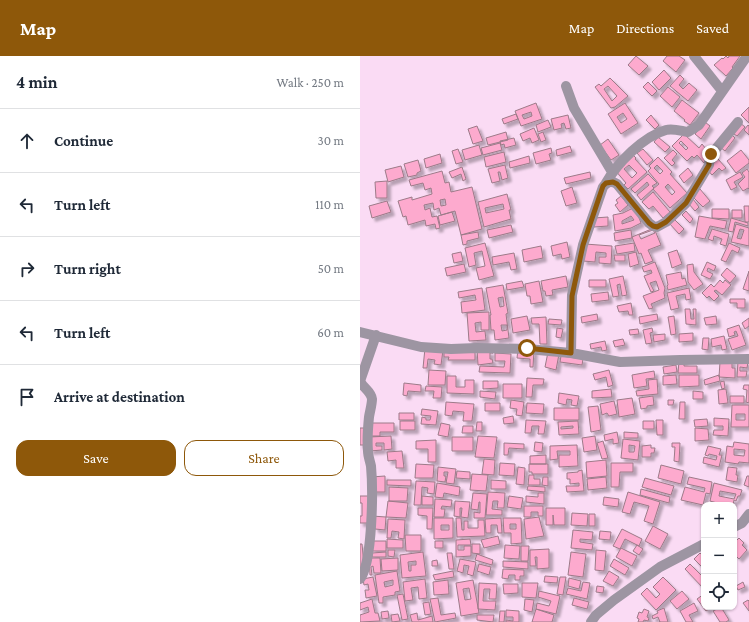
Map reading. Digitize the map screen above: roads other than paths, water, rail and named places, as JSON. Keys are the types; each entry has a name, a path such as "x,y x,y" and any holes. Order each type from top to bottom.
{"street":[{"path":"694,56 722,91"},
{"path":"571,353 572,296 583,245 603,186 612,172 626,156 640,144 657,133 668,129 688,132 699,125 746,56"},
{"path":"566,86 574,108 612,172"},
{"path":"606,183 613,182 617,184 649,223 657,227 666,222 686,203 709,165 710,156 738,122"},
{"path":"360,332 421,347 451,349 527,348 571,353 620,362 749,359"},
{"path":"360,578 366,565 372,504 371,465 368,451 369,420 372,399 370,392 362,386 360,381 376,336"},
{"path":"737,526 742,523 749,514"},
{"path":"591,622 596,615 614,600 660,567 701,546"}]}
